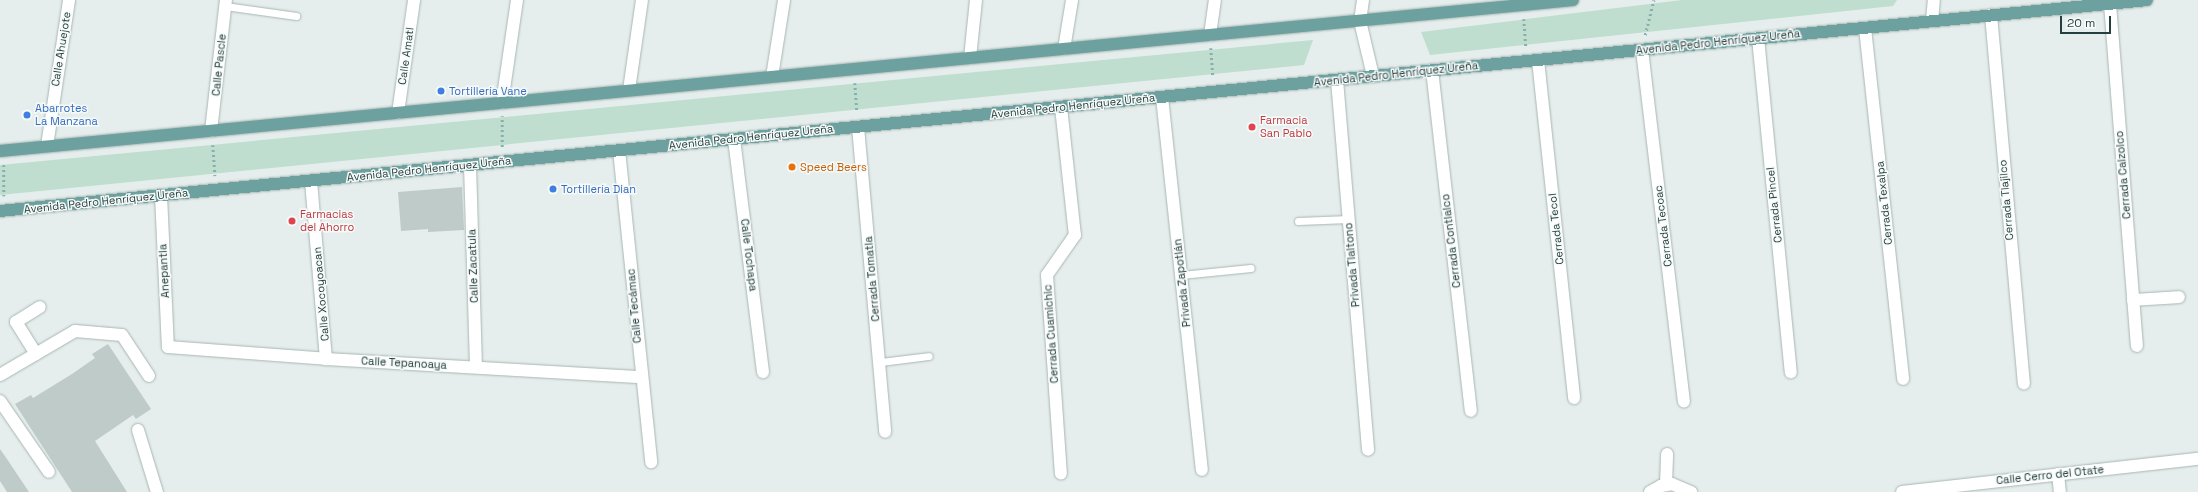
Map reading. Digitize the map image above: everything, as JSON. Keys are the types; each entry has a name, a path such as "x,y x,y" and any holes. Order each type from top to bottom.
{"main road":[{"path":"2,151 1573,0"},
{"name":"Avenida Pedro Henríquez Ureña","path":"2,211 2147,0"}],"street":[{"name":"Calle Ahuejote","path":"47,146 69,0"},
{"name":"Calle Amatl","path":"398,113 414,0"},
{"path":"502,103 517,0"},
{"path":"629,90 642,0"},
{"path":"772,77 784,0"},
{"path":"970,58 976,0"},
{"path":"1064,49 1072,0"},
{"path":"1210,35 1214,0"},
{"path":"1363,0 1360,20 1373,76"},
{"path":"1932,21 1934,0"},
{"name":"Calle Pascle","path":"211,131 226,3"},
{"name":"Cerrada Calzolco","path":"2110,4 2137,346"},
{"name":"Cerrada Tlajilco","path":"1991,15 2024,384"},
{"name":"Cerrada Texalpa","path":"1865,28 1903,379"},
{"name":"Cerrada Pincel","path":"1758,38 1791,372"},
{"name":"Cerrada Tecoac","path":"1642,50 1684,402"},
{"name":"Cerrada Tecol","path":"1532,60 1574,398"},
{"name":"Cerrada Contlalco","path":"1432,70 1471,411"},
{"name":"Privada Tlaltono","path":"1337,80 1368,450"},
{"name":"Privada Zapotlán","path":"1162,97 1202,470"},
{"name":"Cerrada Cuamichic","path":"1061,107 1075,235 1047,275 1061,474"},
{"name":"Cerrada Tomatla","path":"858,127 885,432"},
{"name":"Calle Tochapa","path":"734,139 763,372"},
{"name":"Calle Tecámac","path":"620,150 641,377 652,462"},
{"name":"Calle Zacatula","path":"470,165 476,367"},
{"name":"Calle Xocoyoacan","path":"311,180 326,359"},
{"name":"Anepantla","path":"161,196 168,347"},
{"path":"2133,300 2179,297"},
{"path":"36,354 16,322 40,307"},
{"path":"0,376 75,330 122,335 149,376"},
{"name":"Calle Tepanoaya","path":"168,347 326,359 641,377"},
{"path":"0,401 49,472"},
{"path":"138,430 157,492"},
{"path":"1666,484 1667,454"},
{"name":"Calle Cerro del Otate","path":"1902,492 2198,459"},
{"path":"2058,474 2060,492"},
{"path":"1650,492 1666,484 1682,486 1691,492"}],"lane":[{"path":"226,3 296,16"},
{"path":"1298,221 1348,219"},
{"path":"1181,275 1251,268"},
{"path":"880,362 928,356"}],"path":[{"path":"1642,50 1654,0"},
{"path":"1523,5 1532,60"},
{"path":"1210,35 1214,92"},
{"path":"854,69 858,127"},
{"path":"501,162 502,103"},
{"path":"211,131 217,190"},
{"path":"2,151 2,211"}],"green space":[{"path":"1682,0 1897,0 1893,6 1430,55 1421,32"},
{"path":"1313,40 1304,65 0,195 0,165"}],"building":[{"path":"462,187 464,230 428,232 428,229 401,231 398,192"},
{"path":"108,344 151,409 136,419 133,415 95,441 127,492 72,492 15,404 31,395 33,398 72,374 95,358 92,354"},
{"path":"0,449 29,492 7,492 0,481"}],"place":[{"name":"Tortillería Vane","path":"441,91"},
{"name":"Abarrotes La Manzana","path":"27,115"},
{"name":"Farmacia San Pablo","path":"1252,127"},
{"name":"Speed Beers","path":"792,167"},
{"name":"Tortillería Dian","path":"553,189"},
{"name":"Farmacias del Ahorro","path":"292,221"}]}
